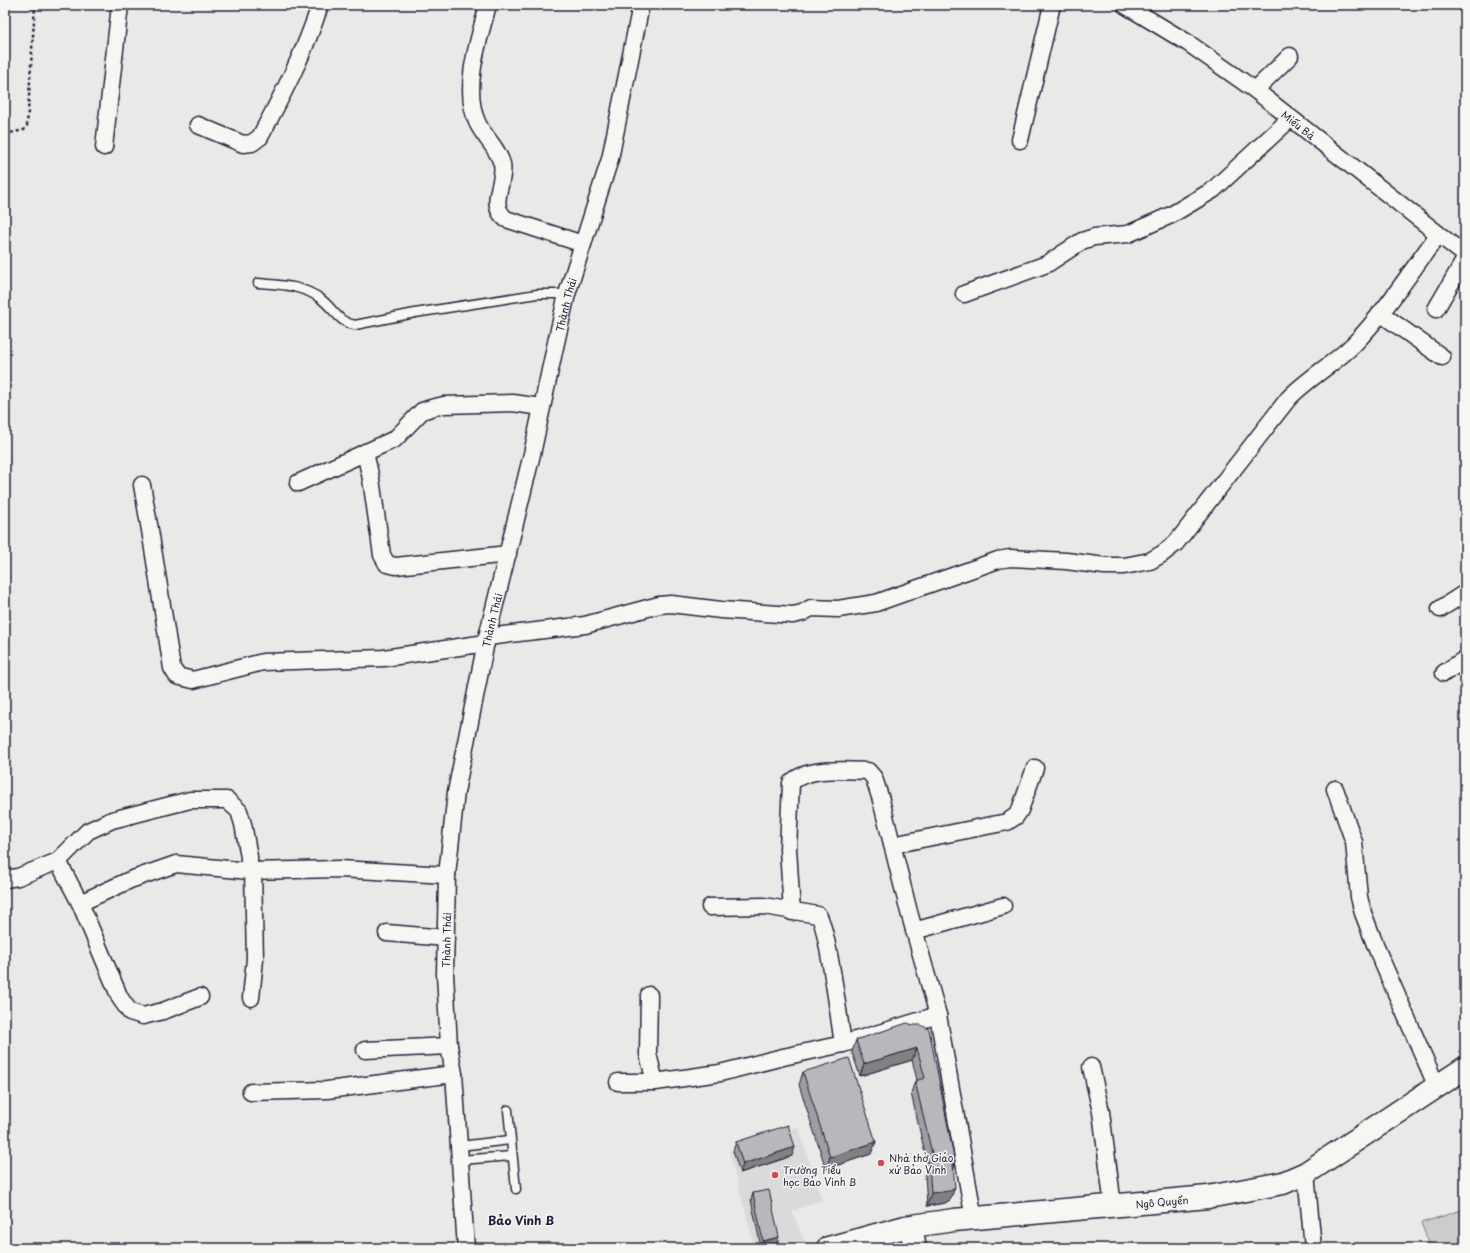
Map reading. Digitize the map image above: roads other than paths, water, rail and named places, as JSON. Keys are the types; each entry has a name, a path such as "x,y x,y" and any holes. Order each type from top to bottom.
{"street":[{"path":"104,147 120,5"},
{"path":"198,125 243,144 252,143 260,137 293,77 310,38 320,5"},
{"path":"488,5 475,52 472,109 478,124 502,164 502,172 498,190 498,207 501,215 583,244"},
{"name":"Thành Thái","path":"466,1248 454,1074 449,1046 445,974 447,875 456,792 486,640 532,454 541,407 568,294 610,159 641,5"},
{"path":"1020,140 1052,5"},
{"name":"Miếu Bà","path":"1125,5 1188,43 1255,90 1465,255"},
{"path":"1255,90 1290,56"},
{"path":"964,294 1047,264 1082,241 1094,237 1128,234 1171,215 1213,190 1290,119"},
{"path":"142,485 172,668 177,676 193,680 263,662 384,658 486,640 585,626 659,605 671,604 720,610 794,615 810,608 838,609 860,606 876,603 983,564 1010,558 1066,561 1105,566 1124,566 1150,561 1176,543 1292,395 1341,357 1372,325 1438,235"},
{"path":"1436,310 1465,259"},
{"path":"1380,313 1442,357"},
{"path":"298,483 395,438 422,411 431,408 444,405 514,403 541,407"},
{"path":"365,452 371,478 382,555 387,564 396,566 508,554"},
{"path":"1440,609 1463,598"},
{"path":"1444,673 1465,659"},
{"path":"892,845 1007,822 1016,816 1020,810 1034,768"},
{"path":"792,912 788,848 791,783 798,776 828,770 868,770 874,778 938,1015 974,1219"},
{"path":"1335,789 1354,842 1359,897 1363,913 1378,952 1437,1087"},
{"path":"5,879 32,872 58,861 88,831 112,820 190,800 227,800 239,811 243,824 251,871 255,959 251,998"},
{"path":"58,861 80,903 120,998 130,1012 143,1016 163,1011 200,997"},
{"path":"80,903 130,880 176,864 251,871 340,869 447,875"},
{"path":"710,907 764,906 792,912 814,914 821,918 843,1044"},
{"path":"914,930 1003,906"},
{"path":"387,933 446,938"},
{"path":"649,995 648,1054 655,1082"},
{"path":"618,1082 655,1082 720,1073 843,1044 938,1015"},
{"path":"365,1050 449,1046"},
{"path":"1091,1067 1101,1112 1113,1206"},
{"name":"Ngô Quyền","path":"828,1248 910,1227 974,1219 1113,1206 1135,1202 1208,1197 1283,1183 1306,1173 1465,1068"},
{"path":"251,1092 327,1090 454,1074"},
{"path":"1306,1173 1313,1248"},
{"path":"910,1227 915,1248"}],"lane":[{"path":"258,283 293,285 310,292 322,300 347,324 355,325 415,313 537,294 568,294"},
{"path":"508,1110 511,1156 516,1189"},
{"path":"460,1153 510,1140"},
{"path":"460,1153 511,1156"}],"place":[{"name":"Nhà thờ Giáo xứ Bảo Vinh","path":"881,1163"},
{"name":"Trường Tiểu học Bảo Vinh B","path":"775,1175"}],"district":[{"name":"Bảo Vinh B","path":"521,1220"}]}
